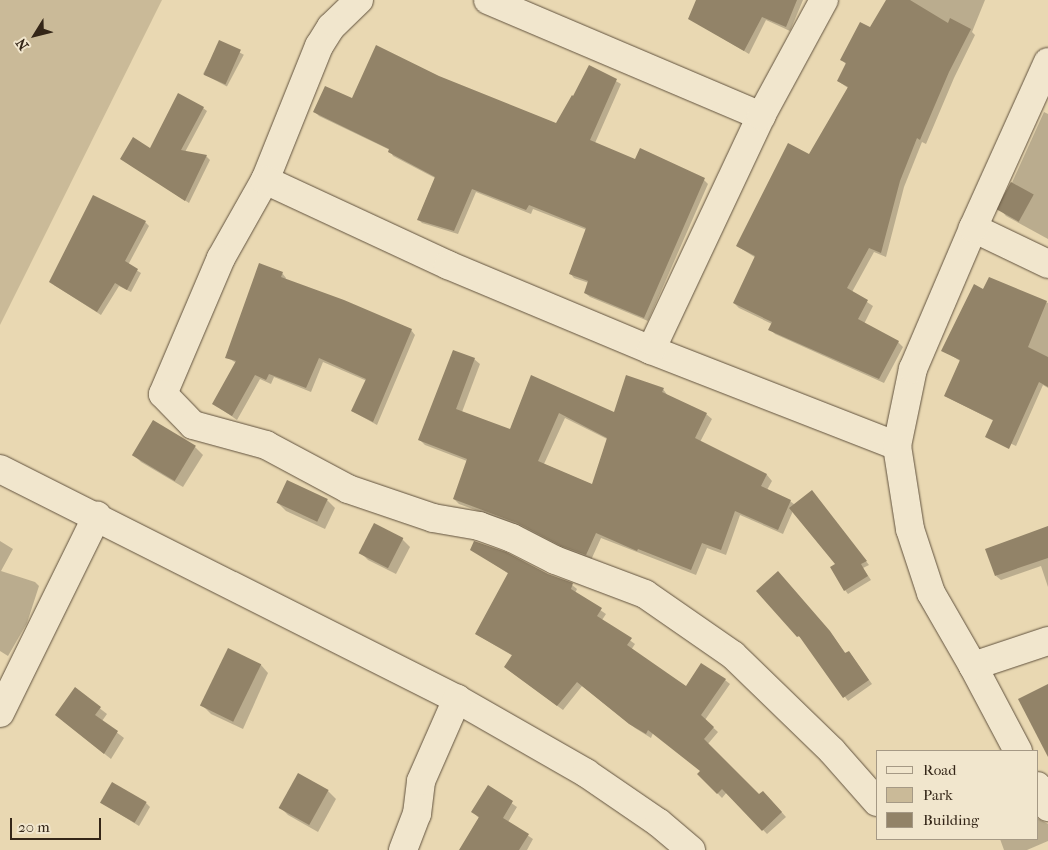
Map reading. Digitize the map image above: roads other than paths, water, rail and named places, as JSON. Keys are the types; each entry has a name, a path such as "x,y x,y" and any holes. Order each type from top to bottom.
{"street":[{"path":"359,0 331,27 319,46 265,180 221,258 163,394 193,425 266,445 348,489 433,518 478,526 512,538 555,560 645,594 733,655 832,751 876,801"},
{"path":"488,0 761,116"},
{"path":"650,350 761,116 824,0"},
{"path":"1017,750 973,666 931,593 910,529 896,446 913,369 973,228 1048,62"},
{"path":"265,180 448,265 650,350 896,446"},
{"path":"973,228 1048,264"},
{"path":"0,469 97,516 457,699 586,773 659,823 691,850"},
{"path":"0,713 97,516"},
{"path":"973,666 1048,641"},
{"path":"403,850 417,814 422,781 457,699"},
{"path":"1038,788 1048,808"}]}
